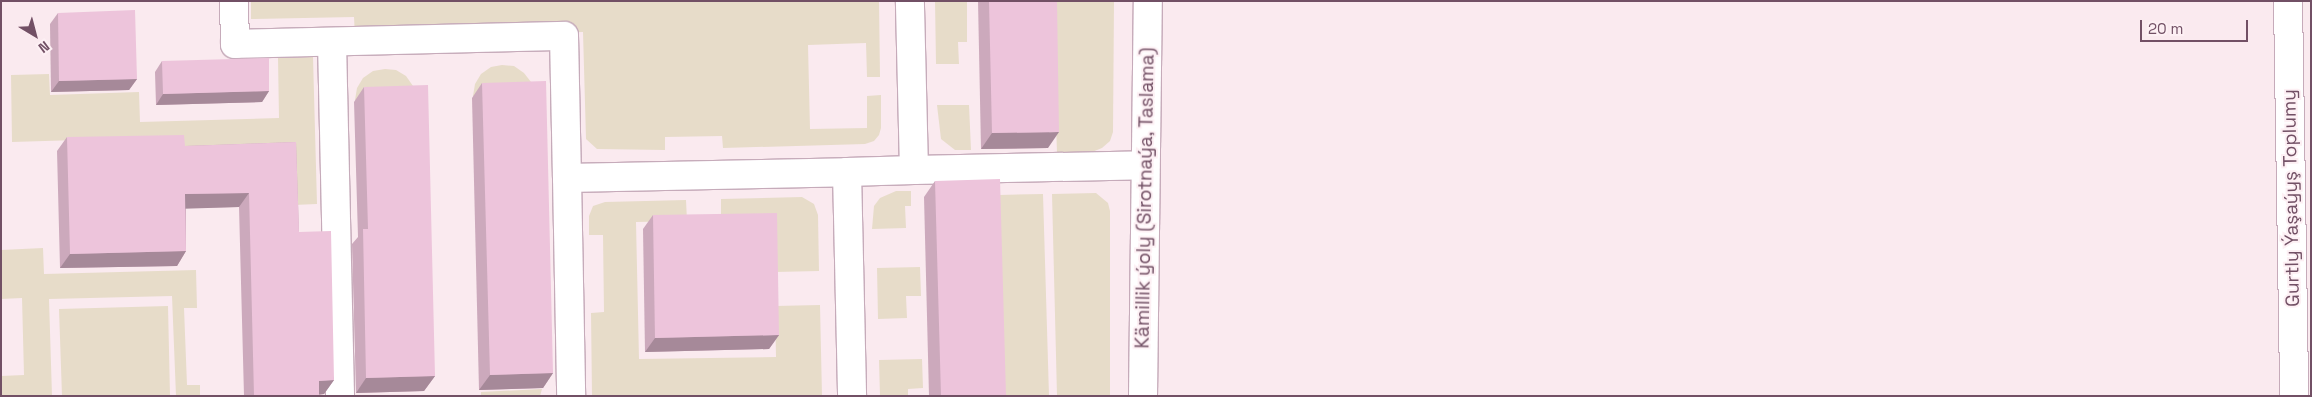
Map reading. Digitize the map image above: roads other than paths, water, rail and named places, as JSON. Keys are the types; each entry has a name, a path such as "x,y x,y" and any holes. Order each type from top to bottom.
{"street":[{"path":"234,1 235,44 564,36 571,396"},
{"path":"910,1 914,170"},
{"name":"Kämillik ýoly (Sirotnaýa, Taslama)","path":"1143,396 1148,1"},
{"name":"Gurtly Ýaşaýyş Toplumy","path":"2288,1 2301,192 2294,396"},
{"path":"332,42 340,396"},
{"path":"567,178 1145,165"},
{"path":"847,172 852,396"}]}
